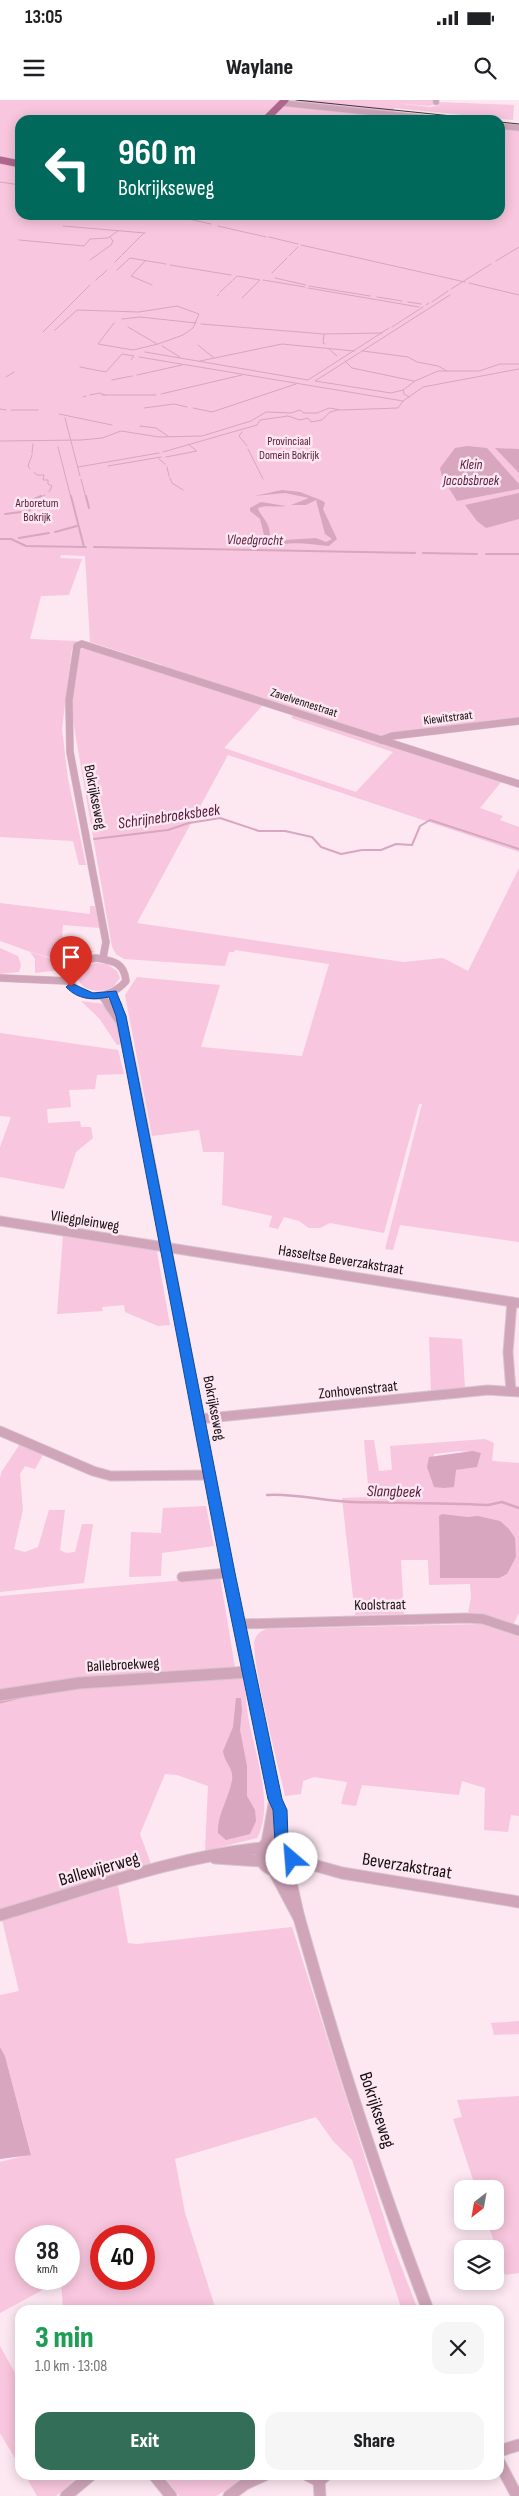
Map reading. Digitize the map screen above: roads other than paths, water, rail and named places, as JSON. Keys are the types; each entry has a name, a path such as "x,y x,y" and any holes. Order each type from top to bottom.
{"main road":[{"path":"270,115 284,102"},
{"path":"0,160 15,163"}],"street":[{"path":"284,102 295,105 397,115"},
{"path":"505,127 519,128"},
{"name":"Zavelvennestraat","path":"82,644 519,784"},
{"name":"Bokrijkseweg","path":"82,644 76,646 69,700 70,752 106,942 103,958"},
{"name":"Kiewitstraat","path":"381,740 392,736 519,721"},
{"path":"0,978 69,977 82,961 103,958 117,962 126,970 126,981 112,993 102,996 84,995 71,987 69,977"},
{"name":"Bokrijkseweg","path":"112,993 122,1023 211,1475 228,1573 275,1799 280,1810 282,1842 292,1850 289,1863 300,1911 299,1918 381,2179 426,2305"},
{"name":"Bokrijkseweg","path":"102,996 122,1023"},
{"name":"Vliegpleinweg","path":"0,1221 165,1246"},
{"name":"Hasseltse Beverzakstraat","path":"165,1246 515,1302 508,1352 515,1391"},
{"name":"Zonhovenstraat","path":"199,1420 488,1390 515,1391"},
{"path":"0,1432 93,1471 111,1476 211,1475"},
{"path":"182,1577 228,1573"},
{"name":"Koolstraat","path":"240,1624 466,1618 482,1619 519,1632"},
{"name":"Ballebroekweg","path":"0,1695 79,1683 249,1672"},
{"name":"Bokrijkseweg","path":"275,1799 262,1861 278,1875 293,1912 299,1918"},
{"path":"265,1846 282,1842"},
{"name":"Ballewijerweg","path":"0,1915 224,1852 265,1846"},
{"name":"Ballewijerweg","path":"208,1857 262,1861"},
{"path":"272,1869 289,1863"},
{"name":"Beverzakstraat","path":"289,1863 519,1902"},
{"path":"504,2450 519,2445"},
{"path":"504,2471 517,2496"},
{"path":"66,2496 85,2480"},
{"path":"158,2480 171,2496"},
{"path":"229,2496 253,2480"},
{"path":"320,2496 323,2480"}],"water":[{"name":"Klein Jacobsbroek","path":"467,446 487,448 519,484 519,489 457,501 442,477 440,468 455,448"},
{"path":"495,448 519,449 519,473"},
{"path":"282,490 300,492 323,501 325,503 323,509 337,539 329,546 296,543 270,547 261,545 259,540 264,535 260,519 250,511 250,508 261,502 286,506 264,506 258,508 269,527 270,537 265,542 267,544 285,540 316,538 326,542 332,539 325,534 316,500 306,505 291,505 309,498 285,493 254,496"},
{"path":"519,493 519,519 486,528 477,521 465,505"},
{"path":"473,1451 481,1453 477,1467 456,1470 454,1487 434,1487 427,1467 429,1457"},
{"path":"442,1514 467,1517 478,1516 500,1521 509,1529 515,1538 516,1557 507,1574 499,1578 440,1578 439,1516"},
{"path":"236,1698 241,1698 240,1730 247,1766 247,1796 255,1810 256,1821 250,1834 226,1840 218,1833 218,1826 232,1776 223,1751 233,1727"},
{"path":"0,2047 5,2056 31,2155 0,2159"}],"waterway":[{"path":"0,182 15,184"},
{"path":"193,220 211,224"},
{"path":"63,226 145,233"},
{"path":"218,226 266,237"},
{"path":"19,240 84,246 90,239 108,238 118,231"},
{"path":"122,255 144,233"},
{"path":"90,260 111,245 113,241 110,237"},
{"path":"269,237 298,244"},
{"path":"301,245 463,282"},
{"path":"289,256 298,247"},
{"path":"496,261 519,247"},
{"path":"115,262 121,256"},
{"path":"117,270 130,258 166,264"},
{"path":"272,273 287,258"},
{"path":"145,261 131,276 152,285"},
{"path":"463,282 491,264"},
{"path":"170,265 231,275"},
{"path":"101,276 107,270"},
{"path":"96,280 100,276"},
{"path":"233,280 237,276 260,280 242,298"},
{"path":"275,278 306,285"},
{"path":"263,280 305,287"},
{"path":"220,292 232,281"},
{"path":"451,289 463,282"},
{"path":"469,283 519,295"},
{"path":"43,332 90,285"},
{"path":"309,286 370,296"},
{"path":"308,288 419,307"},
{"path":"432,302 448,291"},
{"path":"346,362 450,295"},
{"path":"377,297 402,301"},
{"path":"408,302 421,304"},
{"path":"55,330 77,310 139,312 177,306 199,314 195,323"},
{"path":"392,327 423,307"},
{"path":"122,319 140,317 195,323"},
{"path":"114,323 98,344 133,350 183,335 193,328 195,323"},
{"path":"201,324 324,334 381,333"},
{"path":"128,327 157,344"},
{"path":"381,333 389,328"},
{"path":"353,351 381,333"},
{"path":"324,335 323,343 325,344"},
{"path":"200,361 282,344 353,351"},
{"path":"198,345 214,358"},
{"path":"162,346 180,357"},
{"path":"329,349 337,356"},
{"path":"145,352 308,380 353,351"},
{"path":"363,351 408,357 417,362 438,366 447,371"},
{"path":"80,367 106,372 122,354 134,356 131,360"},
{"path":"139,357 403,401"},
{"path":"346,362 352,368 414,381"},
{"path":"346,362 315,381 391,393 403,390"},
{"path":"447,371 479,371 500,364 519,364"},
{"path":"137,375 182,365"},
{"path":"409,397 423,387 519,369"},
{"path":"403,390 415,381 438,371 447,371"},
{"path":"6,377 14,372"},
{"path":"161,394 242,375"},
{"path":"112,380 132,376"},
{"path":"193,408 212,412 296,384"},
{"path":"403,390 404,394 409,397"},
{"path":"90,395 100,393 105,395"},
{"path":"105,395 156,395"},
{"path":"403,401 409,397"},
{"path":"71,440 102,438 121,431 159,437 202,436 251,421 266,412 291,413 300,410 304,413 317,413 329,408 341,410 398,408 403,401"},
{"path":"144,408 174,404 187,407"},
{"path":"0,409 6,410"},
{"path":"11,410 38,410"},
{"path":"163,452 257,425 260,420 288,416 300,420 308,418 311,422 322,420 330,412 338,410"},
{"path":"59,414 112,425"},
{"path":"65,418 71,440"},
{"path":"140,426 156,428 168,436"},
{"path":"242,432 239,436 247,446"},
{"path":"0,441 71,440"},
{"path":"71,440 80,476"},
{"path":"32,453 33,444"},
{"path":"166,457 197,451 189,445"},
{"path":"58,447 71,498"},
{"path":"248,449 263,479"},
{"path":"78,467 159,453"},
{"path":"30,469 28,466 32,455"},
{"path":"108,466 161,457"},
{"path":"159,459 165,464"},
{"path":"167,467 169,476"},
{"path":"34,472 37,475 44,475 43,480 48,480 48,484 52,486 49,492"},
{"path":"170,478 172,483 183,490"},
{"path":"81,479 86,498"},
{"path":"38,498 45,495"},
{"path":"5,514 29,511 32,506 40,503 32,500 41,496"},
{"path":"71,496 84,547"},
{"path":"86,496 89,508"},
{"path":"55,532 77,526"},
{"path":"19,538 49,533"},
{"name":"Vloedgracht","path":"0,539 11,539 26,546 84,547"},
{"name":"Vloedgracht","path":"94,547 415,553"},
{"name":"Vloedgracht","path":"423,553 477,554"},
{"name":"Vloedgracht","path":"486,554 519,554"},
{"name":"Schrijnebroeksbeek","path":"94,839 168,830 189,823 220,818 259,831 285,831 312,837 321,847 341,854 362,850 381,850 396,844 412,845 420,826 430,820 519,849"},
{"name":"Slangbeek","path":"267,1495 288,1495 351,1502 488,1505 502,1502 519,1508"},
{"name":"Slangbeek","path":"0,1702 20,1697"}],"railway":[{"path":"296,100 442,115"},
{"path":"505,123 519,124"}],"park label":[{"name":"Provinciaal Domein Bokrijk","path":"289,448"},
{"name":"Arboretum Bokrijk","path":"37,510"}]}
